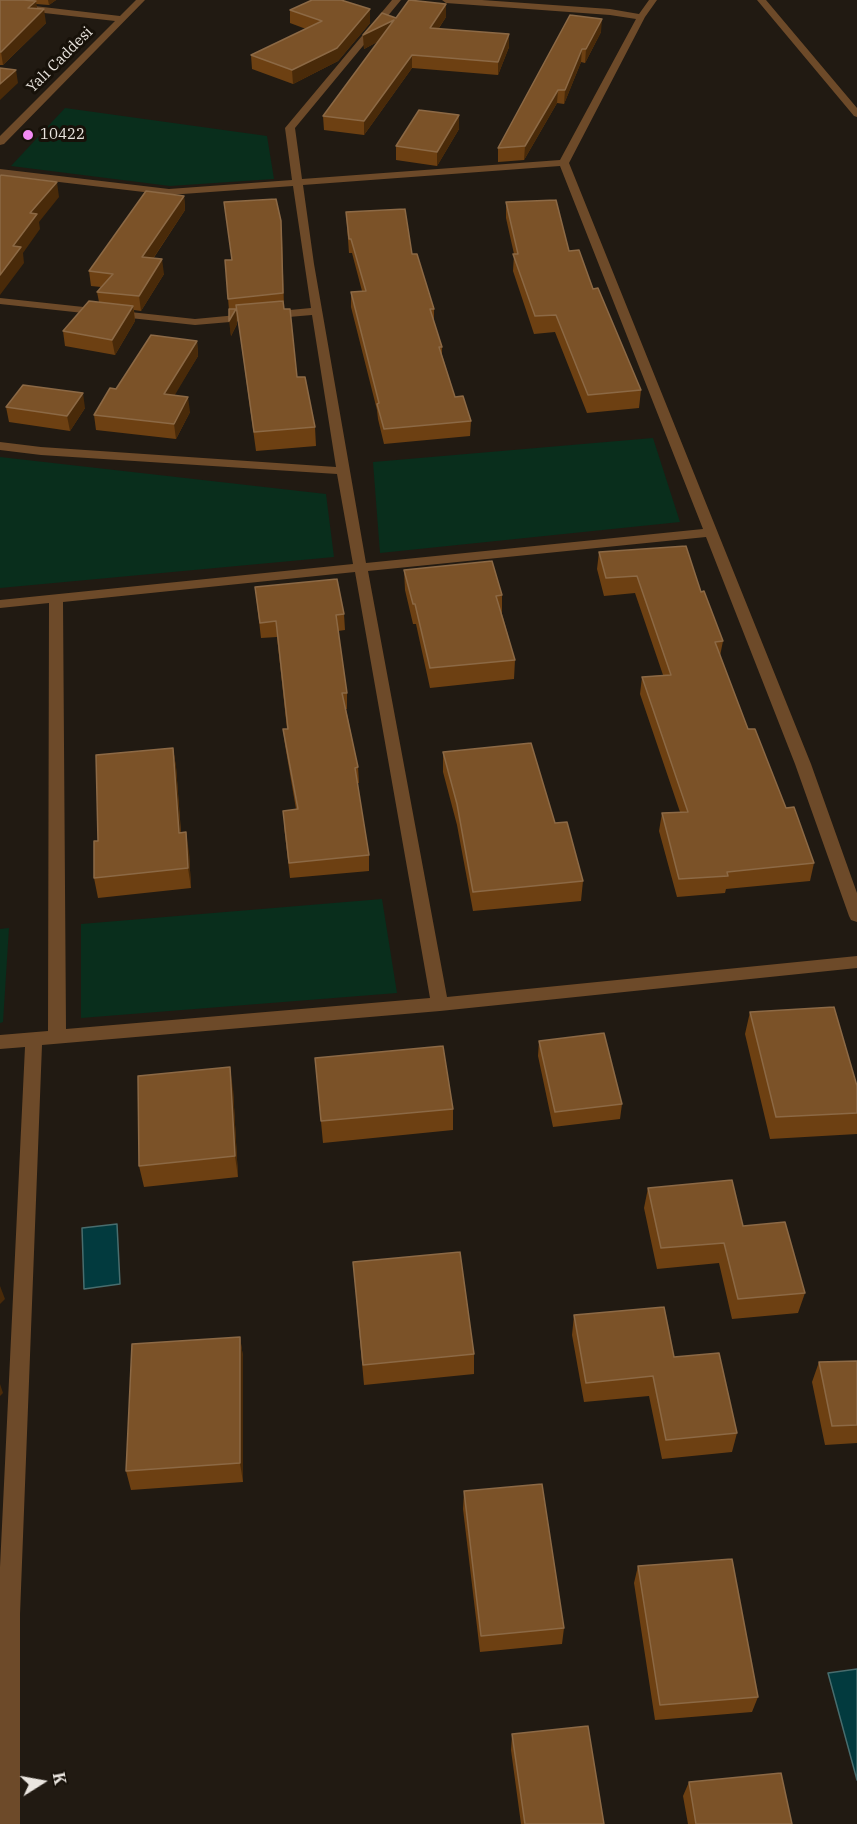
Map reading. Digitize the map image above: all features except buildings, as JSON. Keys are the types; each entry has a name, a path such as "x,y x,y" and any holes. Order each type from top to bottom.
{"street":[{"name":"Yalı Caddesi","path":"0,142 141,0"},
{"path":"397,0 290,128 316,311 343,471 440,1004"},
{"path":"446,0 610,12 641,17"},
{"path":"653,0 641,17 564,163 803,764 857,916"},
{"path":"761,0 857,114"},
{"path":"0,4 122,19"},
{"path":"0,172 169,192 564,163"},
{"path":"0,301 195,322 316,311"},
{"path":"0,446 41,451 343,471"},
{"path":"0,604 711,532"},
{"path":"56,598 57,1036"},
{"path":"0,1042 440,1004 857,962"},
{"path":"8,1824 9,1614 33,1038"}],"green space":[{"path":"65,108 267,136 274,179 170,186 11,166"},
{"path":"653,438 680,522 380,553 373,462"},
{"path":"0,457 326,494 334,557 0,588"},
{"path":"382,899 397,993 81,1018 81,924"},
{"path":"9,928 3,1022 0,1023 0,929"}],"water":[{"path":"117,1224 120,1284 84,1289 82,1228"},
{"path":"857,1669 857,1780 828,1673"}],"place":[{"name":"10422","path":"28,135"}]}
